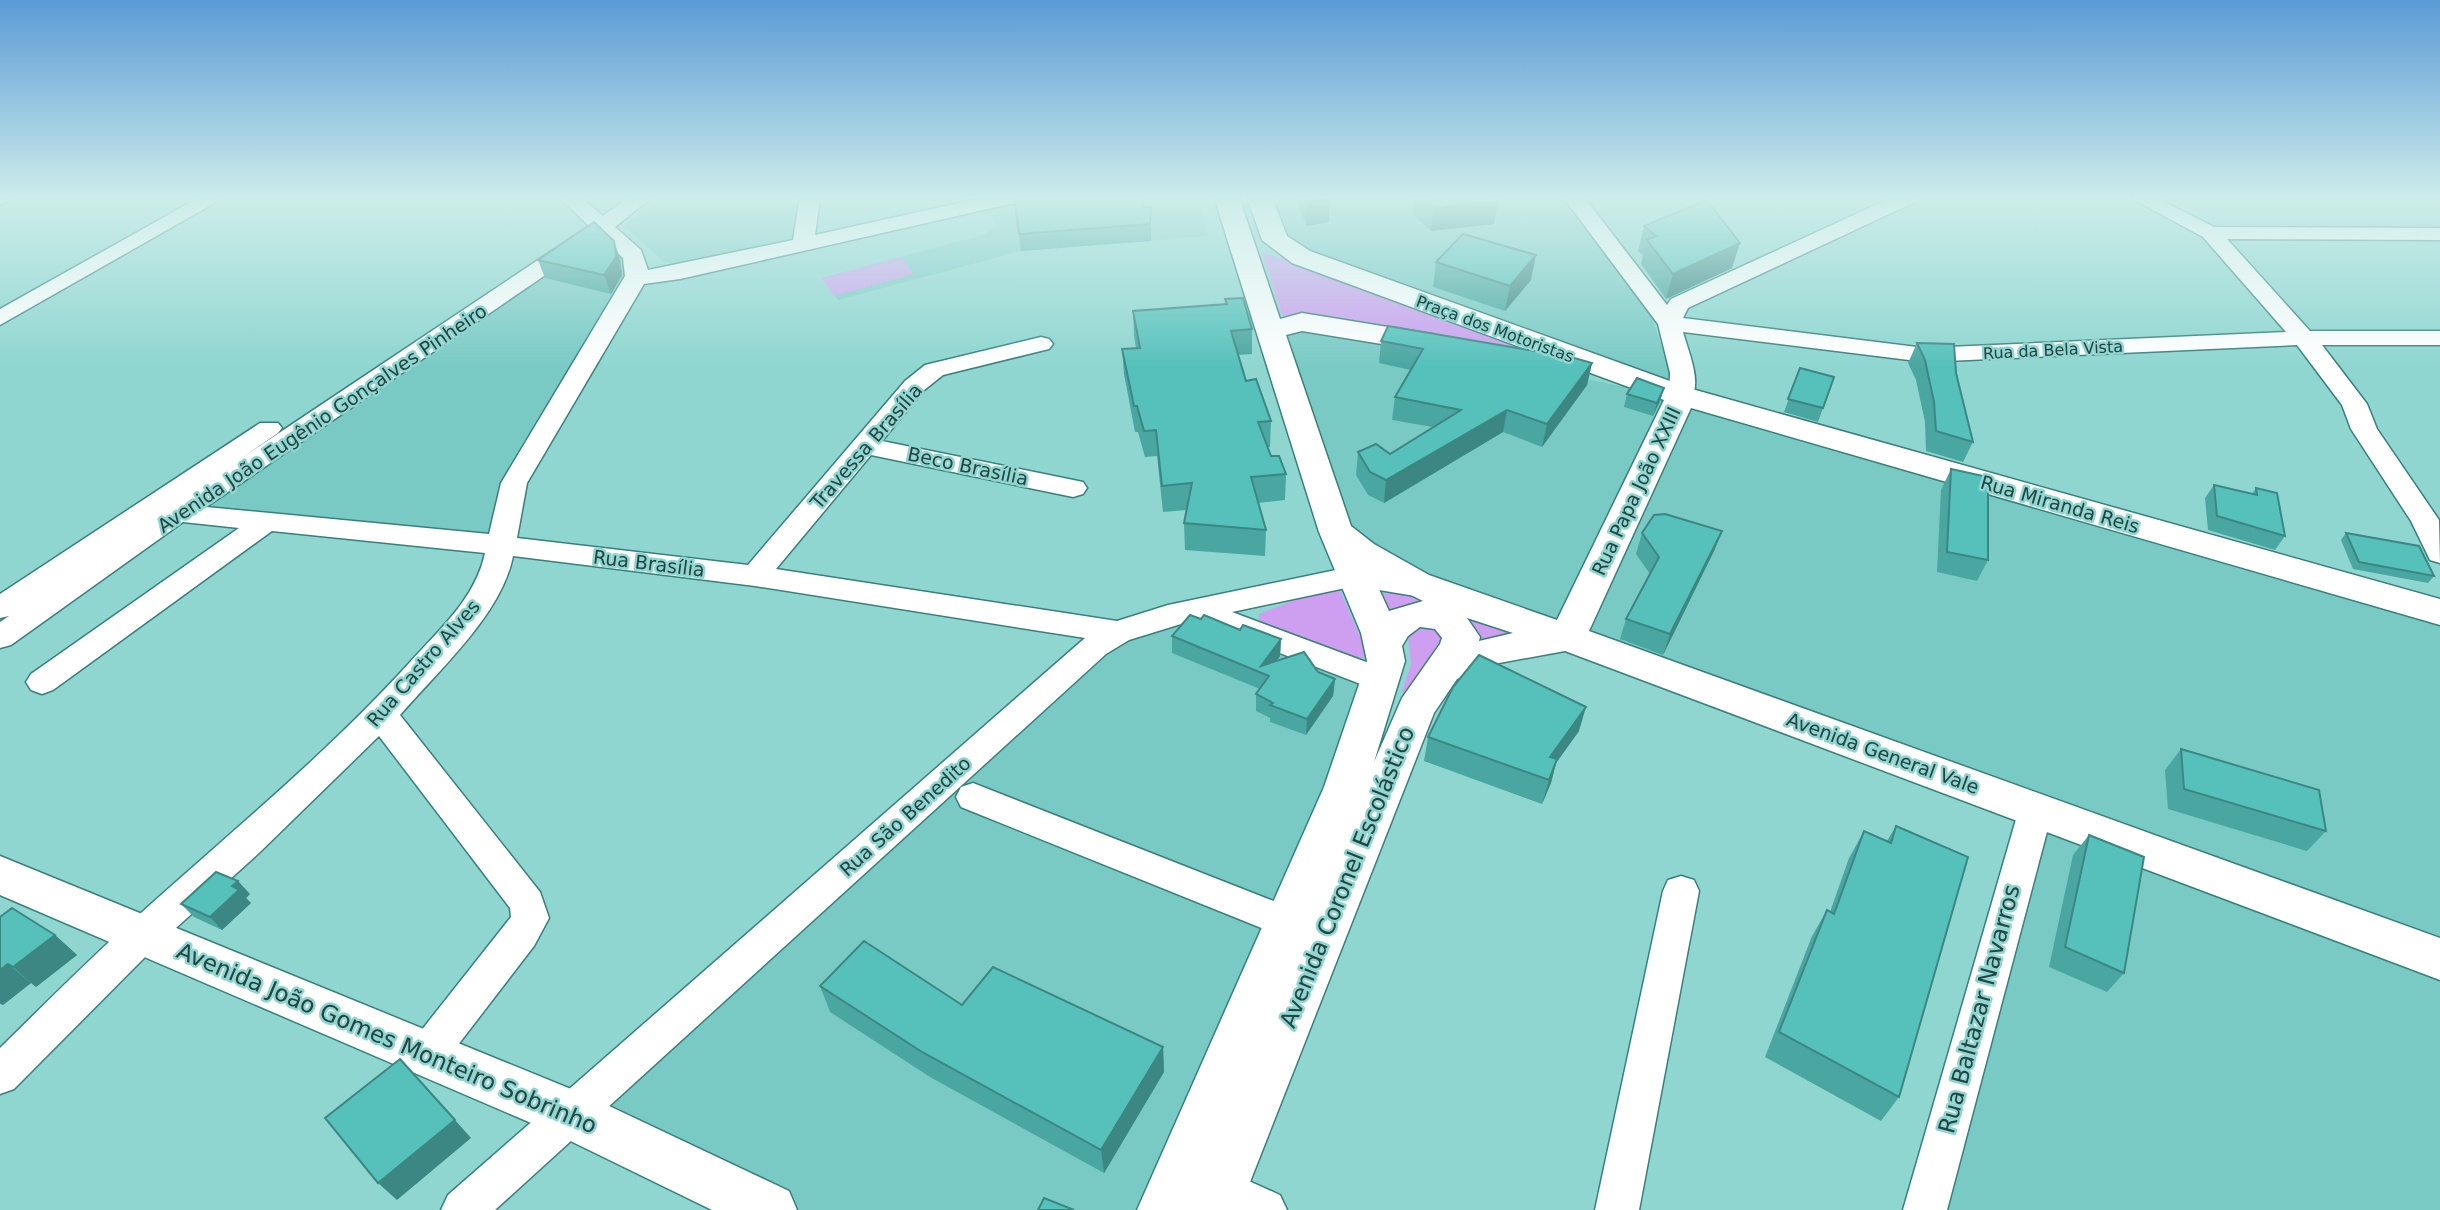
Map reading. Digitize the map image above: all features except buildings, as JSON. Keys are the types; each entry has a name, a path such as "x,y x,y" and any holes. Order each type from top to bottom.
{"main road":[{"path":"1245,253 1336,532 1355,576 1383,662"},
{"name":"Praça dos Motoristas","path":"1296,253 1625,378 1681,396"},
{"path":"1271,330 1302,322 1325,324 1625,378"},
{"name":"Rua Miranda Reis","path":"1681,396 2440,612"},
{"name":"Rua Papa João XXIII","path":"1567,637 1681,396"},
{"name":"Avenida General Vale","path":"1336,532 1374,562 1421,587 1567,637 2440,959"},
{"name":"Avenida Coronel Escolástico","path":"1164,1210 1345,787 1391,629 1402,618 1421,614 1442,617 1454,625 1461,637 1458,647 1416,709 1216,1200"},
{"path":"1441,670 1493,650 1567,637"},
{"name":"Avenida João Gomes Monteiro Sobrinho","path":"0,875 570,1114 770,1210"}],"street":[{"path":"0,318 115,253"},
{"name":"Avenida João Eugênio Gonçalves Pinheiro","path":"0,608 527,253"},
{"name":"Avenida João Eugênio Gonçalves Pinheiro","path":"0,637 178,513 532,253"},
{"path":"631,253 638,267 638,278 754,253"},
{"path":"1616,253 1669,323 1679,304 1788,253"},
{"path":"2228,253 2304,338 2354,404 2364,429 2432,521 2440,553"},
{"name":"Rua Castro Alves","path":"0,1075 143,934 247,843 381,715 474,607 494,579 514,483 624,295 638,278"},
{"name":"Rua da Bela Vista","path":"1669,323 1925,355 2304,338 2440,338"},
{"name":"Rua Papa João XXIII","path":"1669,323 1682,373 1681,396"},
{"name":"Travessa Brasília","path":"755,576 914,386 934,370 1041,344"},
{"name":"Beco Brasília","path":"863,444 1073,488"},
{"name":"Rua Brasília","path":"178,513 501,545 755,576 1118,632"},
{"path":"42,682 266,522"},
{"name":"Rua São Benedito","path":"463,1210 1079,658 1118,632 1195,609 1355,576 1421,587"},
{"path":"1195,609 1383,662"},
{"path":"381,715 527,903 530,918 521,934 427,1054"},
{"path":"973,797 1286,922"},
{"name":"Rua Baltazar Navarros","path":"1926,1210 2036,809"},
{"path":"1617,1210 1681,891"},
{"path":"1216,1200 1265,1210"}],"shaded area":[{"path":"571,253 621,253 633,265 491,537 195,508"},
{"path":"655,253 734,253 677,265 663,261"},
{"path":"913,253 1012,253 838,300 822,278"},
{"path":"1262,253 1290,260 1347,284 1541,353 1324,318 1282,315"},
{"path":"1314,253 1609,253 1650,312 1675,386"},
{"path":"901,257 914,274 834,296 822,278"},
{"path":"1288,324 1357,333 1626,387 1673,401 1559,619 1548,622 1425,580 1377,552 1335,508 1279,330"},
{"path":"1691,406 2440,616 2440,940 1605,645 1588,626"},
{"path":"1339,588 1368,655 1366,658 1344,655 1311,645 1259,621 1259,614 1320,590"},
{"path":"1374,593 1409,596 1527,635 1464,648 1468,631 1389,622"},
{"path":"1190,619 1369,685 1145,1210 785,1210 598,1109 1115,646 1172,620"},
{"path":"1420,623 1446,632 1412,695 1402,692 1411,664 1408,635"},
{"path":"2044,828 2440,970 2440,1210 1940,1210"}]}
